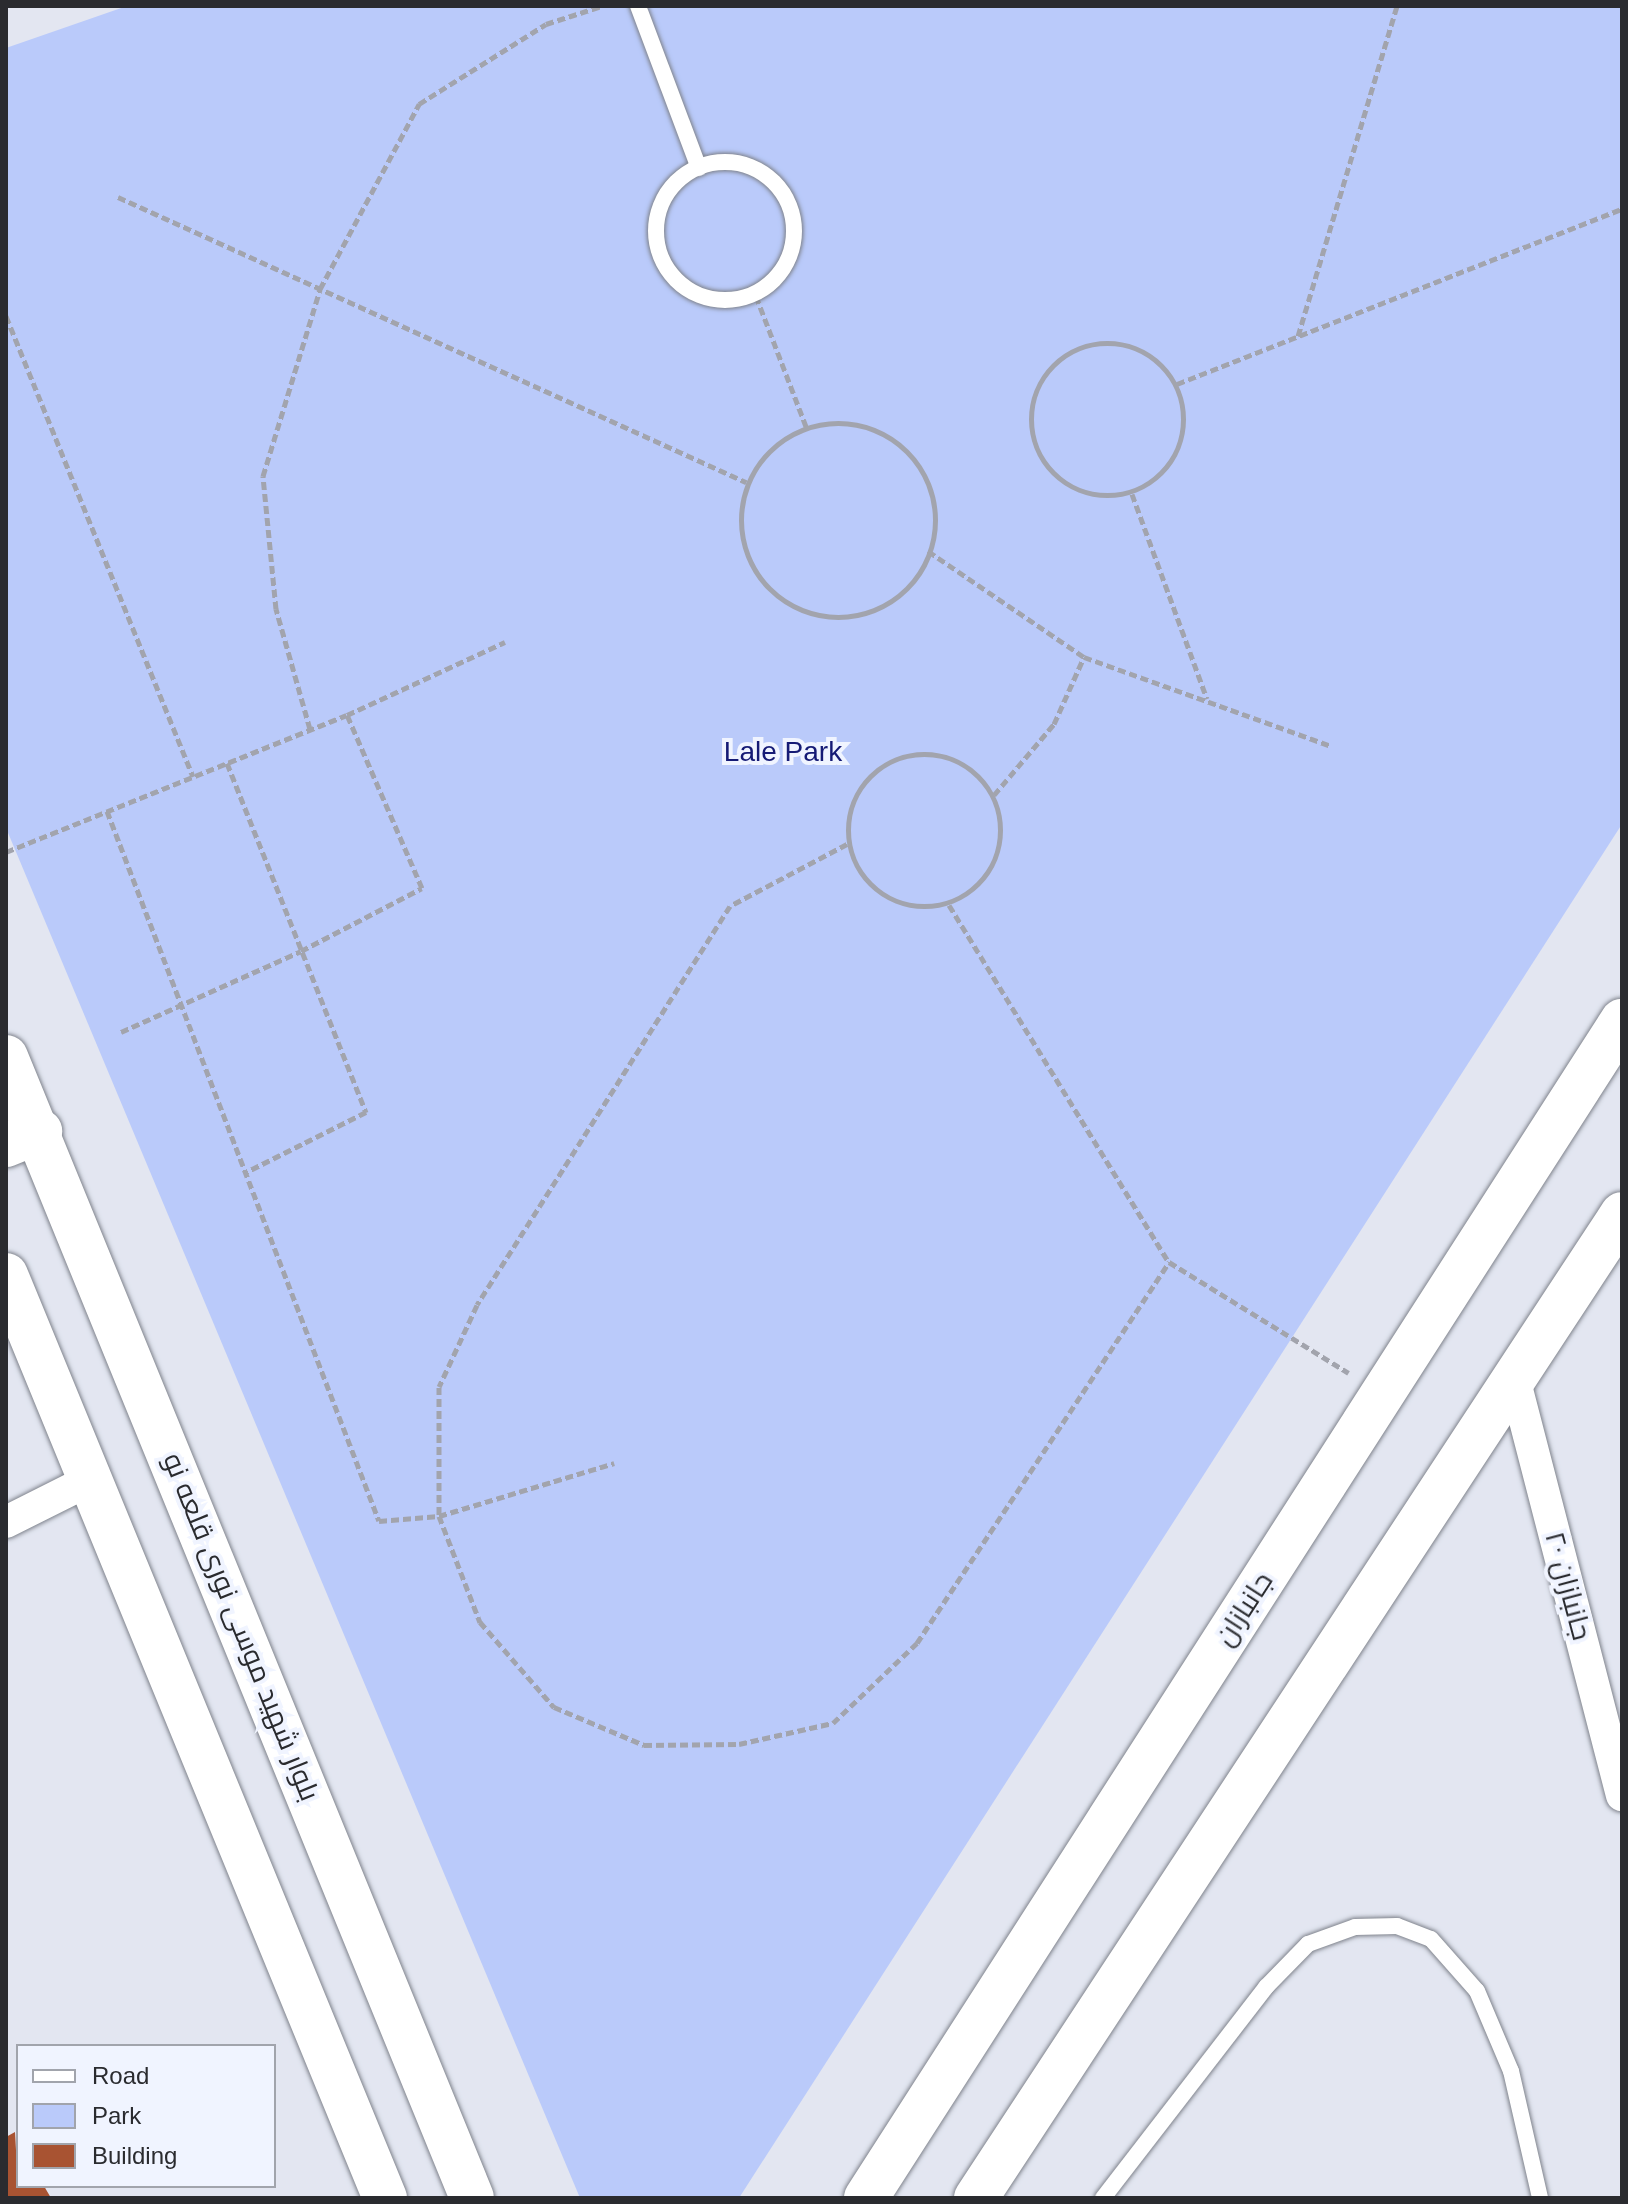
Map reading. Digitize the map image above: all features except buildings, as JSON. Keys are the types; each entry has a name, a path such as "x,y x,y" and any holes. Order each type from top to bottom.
{"main road":[{"name":"جانبازان","path":"866,2198 1622,1021"},
{"name":"بلوار شهید موسی نوری قلعه نو","path":"6,1057 23,1138 472,2198"},
{"path":"976,2198 1622,1214"},
{"path":"6,1275 385,2198"}],"street":[{"name":"جانبازان ۲۰","path":"1514,1378 1622,1795"},
{"path":"6,1522 90,1480"}],"lane":[{"path":"638,6 699,168"},
{"path":"719,159 766,172 794,212 791,261 756,296 707,300 667,272 654,224 675,180 719,159"},
{"path":"1103,2198 1266,1987 1308,1944 1355,1927 1397,1926 1431,1939 1477,1991 1511,2071 1540,2198"}],"path":[{"path":"310,729 276,609 263,476 320,289 419,104 546,24 602,6"},
{"path":"1298,337 1397,6"},
{"path":"118,197 746,482"},
{"path":"1177,384 1622,209"},
{"path":"756,296 807,429"},
{"path":"6,316 193,777"},
{"path":"1104,340 1147,351 1177,384 1185,428 1169,469 1132,494 1088,495 1050,473 1030,433 1035,389 1062,355 1104,340"},
{"path":"834,420 889,434 927,475 937,530 916,582 870,615 814,617 766,588 740,538 746,482 781,438 807,429 834,420"},
{"path":"1132,494 1207,700"},
{"path":"928,551 1084,657 1331,746"},
{"path":"6,852 347,715 505,642"},
{"path":"994,795 1054,724 1084,657"},
{"path":"121,1032 301,951 422,888 347,715"},
{"path":"921,751 964,762 994,795 1002,838 985,879 949,905 905,906 867,884 847,844 852,800 879,766 921,751"},
{"path":"227,763 366,1112 244,1173"},
{"path":"107,811 184,1003 244,1173 379,1521 439,1516 614,1463"},
{"path":"847,844 730,906 477,1305 439,1387 439,1516 480,1622 554,1707 644,1745 739,1744 833,1723 917,1643 1169,1262"},
{"path":"949,905 1169,1262 1383,1393"}],"green space":[{"name":"Lale Park","path":"127,6 1622,6 1622,824 739,2198 580,2198 6,828 6,48"}]}
